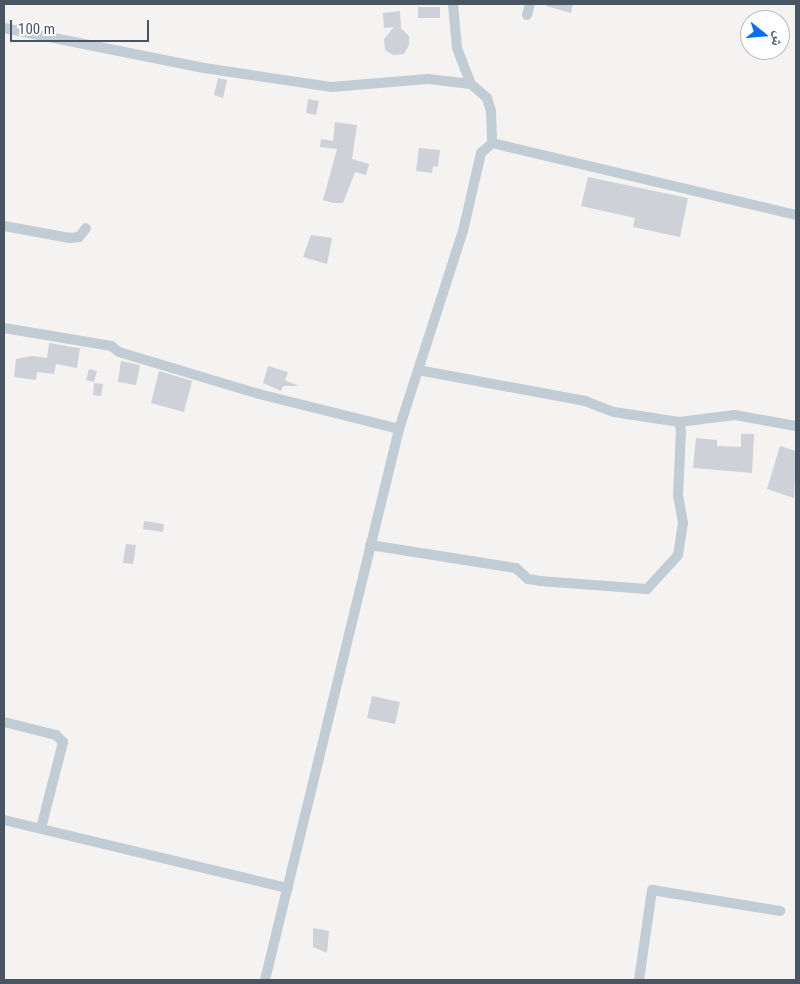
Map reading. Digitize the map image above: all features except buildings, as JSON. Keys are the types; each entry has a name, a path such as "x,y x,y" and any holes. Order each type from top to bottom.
{"street":[{"path":"265,980 399,429 463,231 481,153 492,143 491,111 487,98 471,84 457,48 453,4"},
{"path":"527,14 530,4"},
{"path":"4,28 204,68 331,87 428,79 471,84"},
{"path":"492,143 796,215"},
{"path":"4,226 70,238 78,237 86,228"},
{"path":"4,328 111,346 119,352 259,394 399,429"},
{"path":"418,370 585,401 614,412 679,422 735,414 796,426"},
{"path":"370,545 516,568 528,579 540,581 647,588 678,555 683,523 678,496 679,422"},
{"path":"4,722 56,735 63,742 41,828"},
{"path":"4,820 288,888"},
{"path":"639,980 652,890 780,911"}]}
